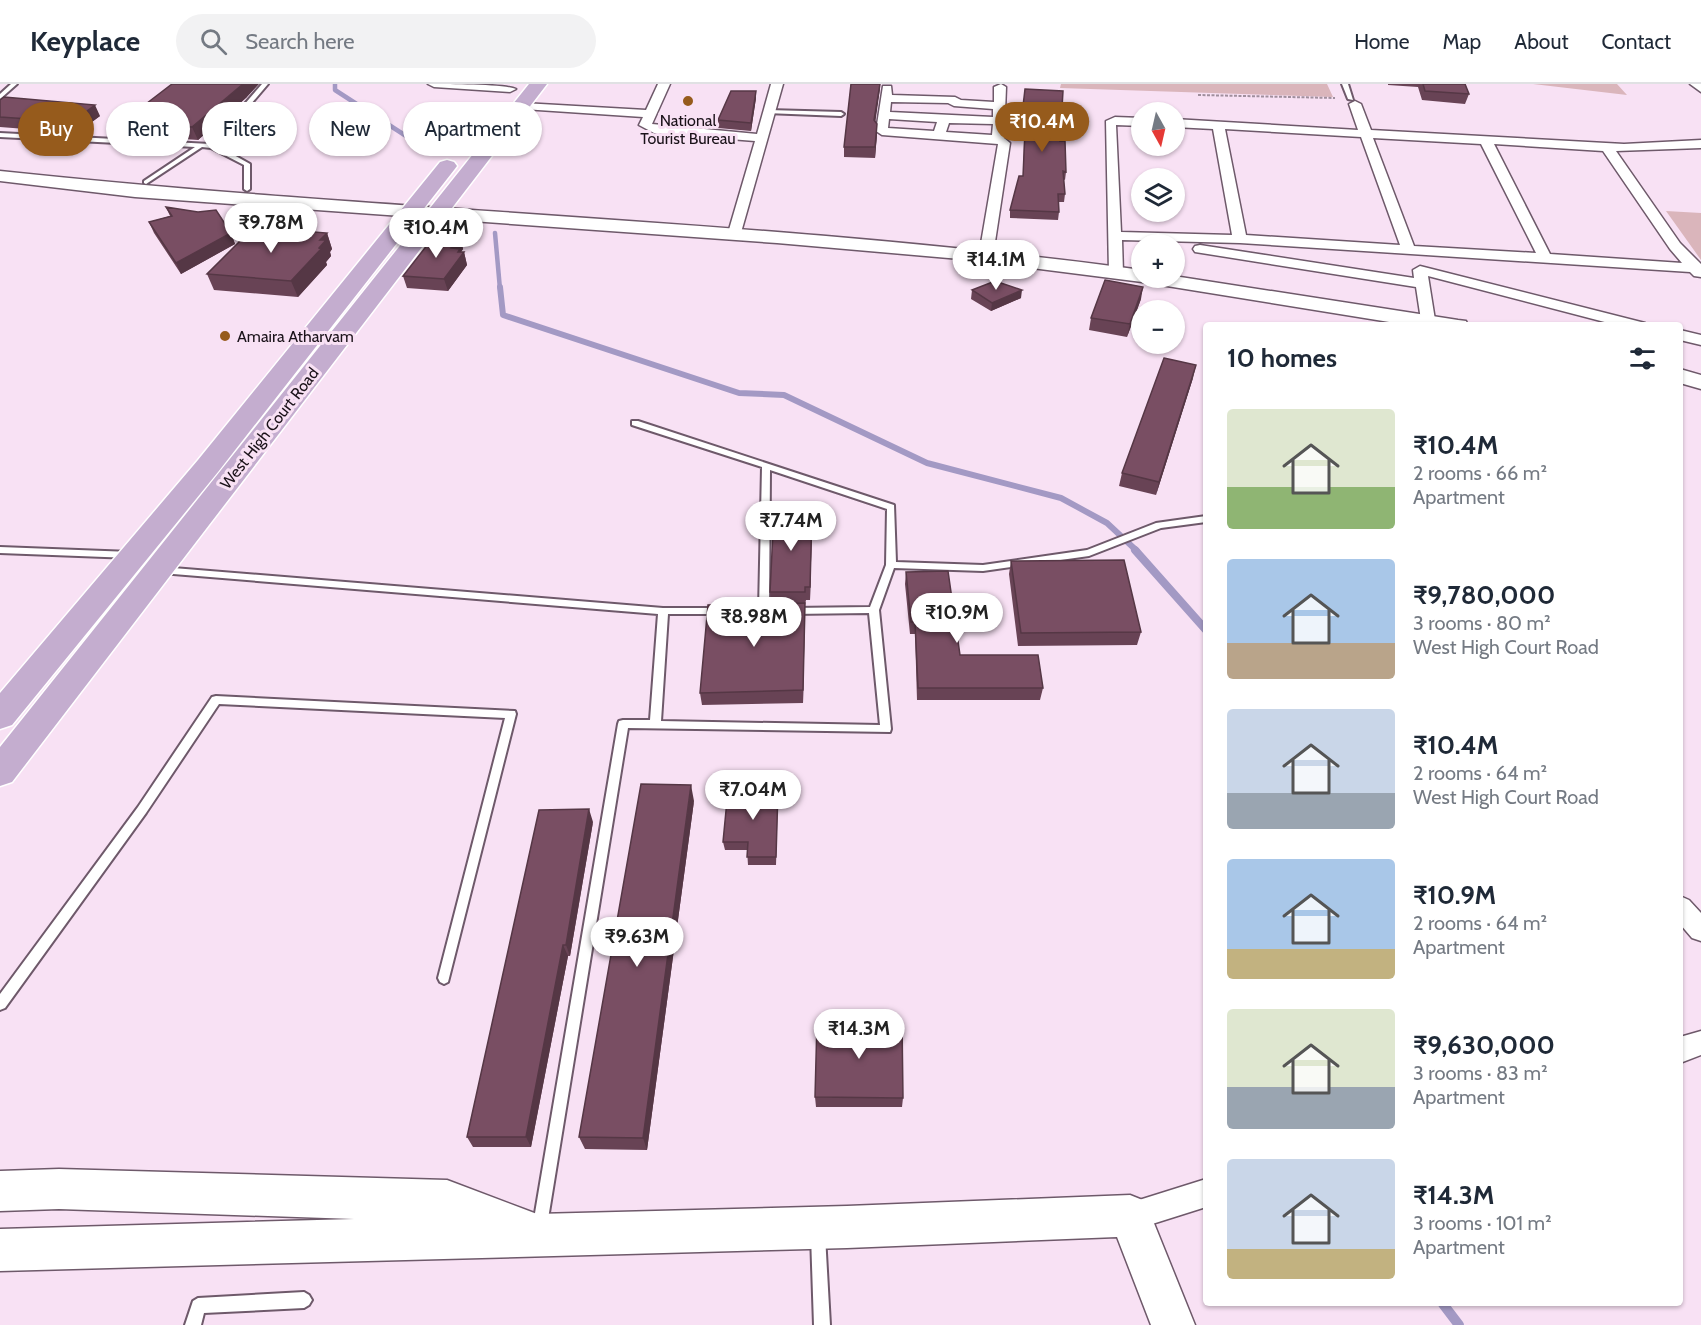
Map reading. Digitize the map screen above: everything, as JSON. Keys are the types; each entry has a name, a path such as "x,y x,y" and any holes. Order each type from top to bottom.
{"main road":[{"name":"West High Court Road","path":"0,716 208,466 411,210 516,93 538,84"},
{"name":"West High Court Road","path":"0,772 439,212 516,93"},
{"path":"0,169 387,199 405,201 411,210"},
{"path":"0,177 135,191 735,233 986,255 1131,275"},
{"path":"1185,283 1438,322"},
{"path":"1683,377 1701,382"},
{"path":"0,1191 59,1189 447,1201 539,1235"},
{"path":"0,1250 932,1226 1130,1216 1173,1325"}],"street":[{"path":"434,84 516,93 651,114"},
{"path":"664,84 645,125 654,129 761,138"},
{"path":"735,233 777,84"},
{"path":"1696,84 1701,89"},
{"path":"939,135 955,102 958,85"},
{"path":"998,139 1000,87"},
{"path":"986,255 1004,143 998,139 882,131 887,93 999,106"},
{"path":"1353,101 1421,277 1428,320"},
{"path":"884,115 998,121"},
{"path":"1116,273 1121,236 1110,124 1115,121 1131,122"},
{"path":"1185,124 1606,147 1644,148 1701,144"},
{"path":"1218,125 1240,239"},
{"path":"1486,141 1545,258"},
{"path":"1606,147 1675,246 1699,270"},
{"path":"1121,236 1240,239 1411,249 1699,270"},
{"path":"1121,236 1131,238"},
{"path":"1185,246 1421,277 1622,322"},
{"path":"1683,336 1701,340"},
{"path":"1683,910 1701,930"},
{"path":"1683,1049 1701,1044"},
{"path":"1130,1216 1203,1194"}],"lane":[{"path":"0,97 14,84"},
{"path":"250,102 265,84"},
{"path":"1346,84 1353,101"},
{"path":"768,112 841,114"},
{"path":"0,135 200,146"},
{"path":"146,182 200,146"},
{"path":"231,156 247,164 247,189"},
{"path":"539,1235 623,724 886,729 874,610 891,565 891,507 635,423"},
{"path":"764,611 766,465"},
{"path":"891,565 983,568 1089,553 1159,525 1203,519"},
{"path":"0,550 134,555"},
{"path":"157,570 663,611 730,611"},
{"path":"752,611 874,610"},
{"path":"655,724 663,611"},
{"path":"0,1004 142,810 216,700 511,714 444,978"},
{"path":"818,1228 822,1325"},
{"path":"193,1325 198,1306 304,1300"}],"path":[{"path":"1198,95 1353,101"}],"shaded area":[{"path":"1061,84 1327,84 1333,97 1060,88"},
{"path":"1533,84 1617,84 1627,95"},
{"path":"1666,211 1701,213 1701,260"}],"building":[{"path":"172,84 243,84 222,102 202,102 202,119 192,127 190,127 190,102 148,102"},
{"path":"851,84 880,84 874,120 877,124 875,147 844,147"},
{"path":"1423,84 1465,84 1469,94 1425,91"},
{"path":"1025,89 1063,91 1060,141 1065,141 1066,172 1063,171 1065,194 1058,194 1059,212 1010,210 1019,176 1023,176 1025,132 1022,132 1025,115 1022,115"},
{"path":"731,91 756,91 751,123 718,120"},
{"path":"4,97 61,102 18,102 18,118 0,117 0,100"},
{"path":"166,207 198,212 216,210 231,233 176,263 149,222 172,216"},
{"path":"254,227 327,233 320,240 326,240 319,248 321,249 291,281 207,274"},
{"path":"435,235 460,237 451,248 464,252 444,279 403,276"},
{"path":"1105,280 1131,285 1131,288 1143,288 1138,300 1131,300 1130,324 1091,318"},
{"path":"995,281 1022,290 992,303 972,290"},
{"path":"1164,358 1196,365 1159,482 1122,473"},
{"path":"774,512 812,512 810,587 805,587 805,592 770,592"},
{"path":"1124,560 1141,632 1021,633 1011,561"},
{"path":"948,571 960,655 1038,655 1043,688 918,688 915,622 911,622 906,572"},
{"path":"805,603 803,690 700,693 708,605"},
{"path":"641,784 691,785 643,1138 579,1137"},
{"path":"728,790 778,790 776,857 747,857 748,842 723,842"},
{"path":"589,809 566,945 563,945 526,1137 467,1137 539,810"},
{"path":"817,1021 902,1022 903,1098 815,1097"}],"waterway":[{"path":"335,84 335,90 403,134"},
{"path":"495,233 500,289"},
{"path":"500,287 503,315 739,393 784,395 927,463 1061,498 1107,523 1137,551"},
{"path":"1135,550 1203,627"},
{"path":"1445,1306 1459,1325"}],"place":[{"name":"National Tourist Bureau","path":"688,101"},
{"name":"Amaira Atharvam","path":"225,336"}]}
